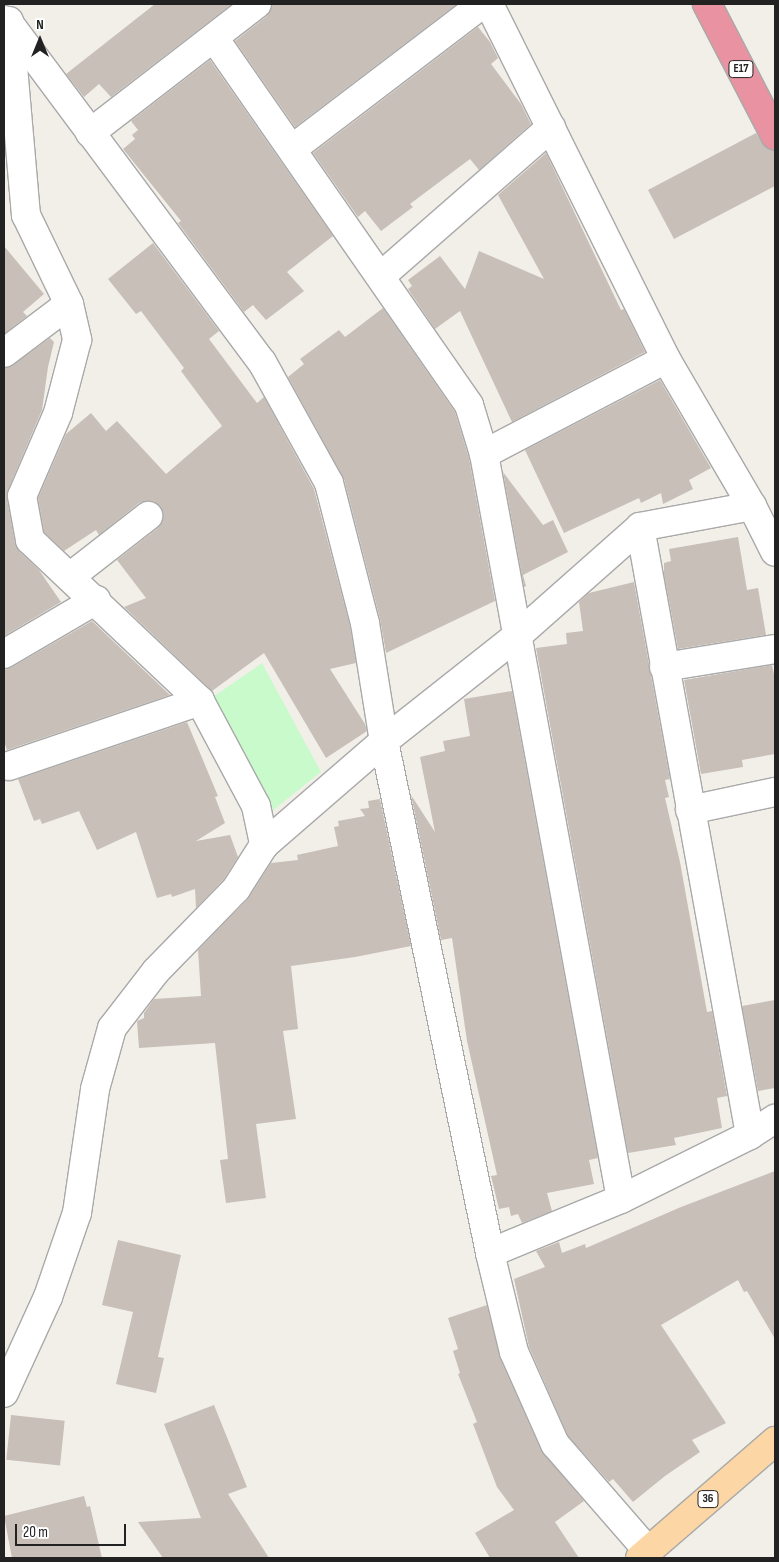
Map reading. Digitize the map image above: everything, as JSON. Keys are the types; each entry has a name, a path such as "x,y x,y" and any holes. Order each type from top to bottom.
{"highway":[{"name":"E17","path":"707,4 775,135"}],"main road":[{"name":"36","path":"644,1554 775,1440"}],"street":[{"path":"90,134 257,4"},
{"path":"292,149 482,4"},
{"path":"489,4 666,359 752,506 775,552"},
{"path":"6,15 90,134 262,362 329,483 365,623 384,742 490,1253 514,1352 555,1444 644,1554"},
{"path":"6,15 26,215 69,304 77,340 58,413 22,496 30,540 71,576 200,701 256,806 264,846"},
{"path":"214,38 469,405 484,454 621,1199"},
{"path":"381,276 551,127"},
{"path":"4,353 69,304"},
{"path":"484,454 666,359"},
{"path":"4,1393 48,1298 77,1213 95,1089 112,1028 156,970 236,890 264,846 384,742 517,636 640,527 752,506"},
{"path":"71,576 148,516"},
{"path":"640,527 750,1135"},
{"path":"4,654 96,600"},
{"path":"664,667 775,649"},
{"path":"8,766 200,701"},
{"path":"690,810 775,792"},
{"path":"490,1253 621,1199 750,1135 775,1119"}],"green space":[{"path":"262,663 321,772 272,811 210,699"}],"building":[{"path":"155,4 232,4 111,97 99,84 84,97 66,74"},
{"path":"272,4 457,4 295,127 235,41 267,16"},
{"path":"478,27 490,42 498,58 491,64 521,104 531,124 479,170 470,159 410,204 413,207 381,231 365,211 358,217 313,153"},
{"path":"210,60 333,236 287,272 304,291 266,320 253,305 244,312 178,223 181,221 123,149 135,139 132,135 138,130 131,121"},
{"path":"756,133 766,148 775,150 775,186 674,239 648,190"},
{"path":"546,153 621,310 624,309 645,352 512,422 460,311 435,329 408,289 412,286 408,280 440,256 465,289 479,251 544,279 498,195"},
{"path":"153,243 219,331 209,339 257,403 264,397 314,489 350,626 356,663 330,669 365,724 367,731 326,758 264,653 212,691 124,607 146,598 117,560 158,528 162,522 163,514 160,506 153,501 139,503 99,535 96,530 64,551 44,532 38,498 66,434 91,413 106,431 117,421 166,474 222,426 181,371 184,368 141,311 136,314 108,279"},
{"path":"4,246 44,294 23,312 27,316 4,334"},
{"path":"383,308 455,412 469,458 495,601 386,653 380,619 344,479 288,377 304,364 300,359 339,330 345,337"},
{"path":"50,338 54,342 48,367 42,410 8,490 7,499 15,543 19,551 39,570 61,602 4,636 4,368 13,365"},
{"path":"660,380 711,468 689,480 693,489 663,504 661,493 641,503 639,498 564,533 525,450"},
{"path":"503,472 543,525 553,520 568,552 523,575 526,586 524,587"},
{"path":"738,537 747,590 758,588 766,635 678,649 664,574 664,563 671,561 669,549"},
{"path":"634,582 670,779 665,780 669,797 665,798 680,862 707,1012 712,1011 727,1096 717,1098 722,1128 674,1138 676,1145 628,1153 536,648 567,644 566,633 583,631 579,602 589,593"},
{"path":"92,621 170,695 7,750 4,741 4,670"},
{"path":"772,665 775,679 775,754 742,760 743,767 701,774 684,680"},
{"path":"512,691 598,1158 589,1160 594,1184 547,1193 552,1211 522,1223 518,1214 511,1216 509,1207 499,1209 491,1176 497,1175 467,1041 452,938 441,940 411,795 435,832 420,757 445,751 443,741 470,736 464,699"},
{"path":"187,722 218,796 215,797 225,823 196,841 230,835 238,857 224,879 196,908 195,889 172,897 171,894 157,898 136,832 97,850 79,811 42,824 40,819 34,821 18,779"},
{"path":"380,799 411,946 355,957 291,966 298,1029 283,1031 296,1119 256,1124 266,1198 226,1203 220,1160 228,1159 215,1043 139,1048 137,1021 144,1018 144,1013 154,999 201,996 198,950 247,900 271,863 298,860 297,855 338,846 334,827 339,826 338,821 365,816 360,809 369,808 368,801"},
{"path":"775,1000 775,1088 758,1091 742,1006"},
{"path":"775,1171 775,1339 747,1291 744,1292 738,1280 661,1325 726,1423 692,1440 700,1452 665,1476 633,1502 613,1479 609,1482 568,1436 529,1347 514,1279 545,1267 536,1251 559,1242 562,1253 585,1244 586,1248 681,1207"},
{"path":"118,1240 181,1255 158,1357 164,1358 156,1393 116,1384 133,1312 102,1305"},
{"path":"487,1305 500,1358 541,1450 584,1501 555,1522 579,1558 490,1558 475,1533 514,1510 497,1487 473,1424 477,1422 458,1374 460,1373 453,1351 458,1349 448,1318"},
{"path":"214,1405 247,1487 228,1494 269,1558 163,1558 138,1522 201,1518 164,1424"},
{"path":"11,1415 65,1421 60,1465 6,1460"},
{"path":"84,1496 87,1507 90,1506 102,1558 12,1558 4,1516"}]}
